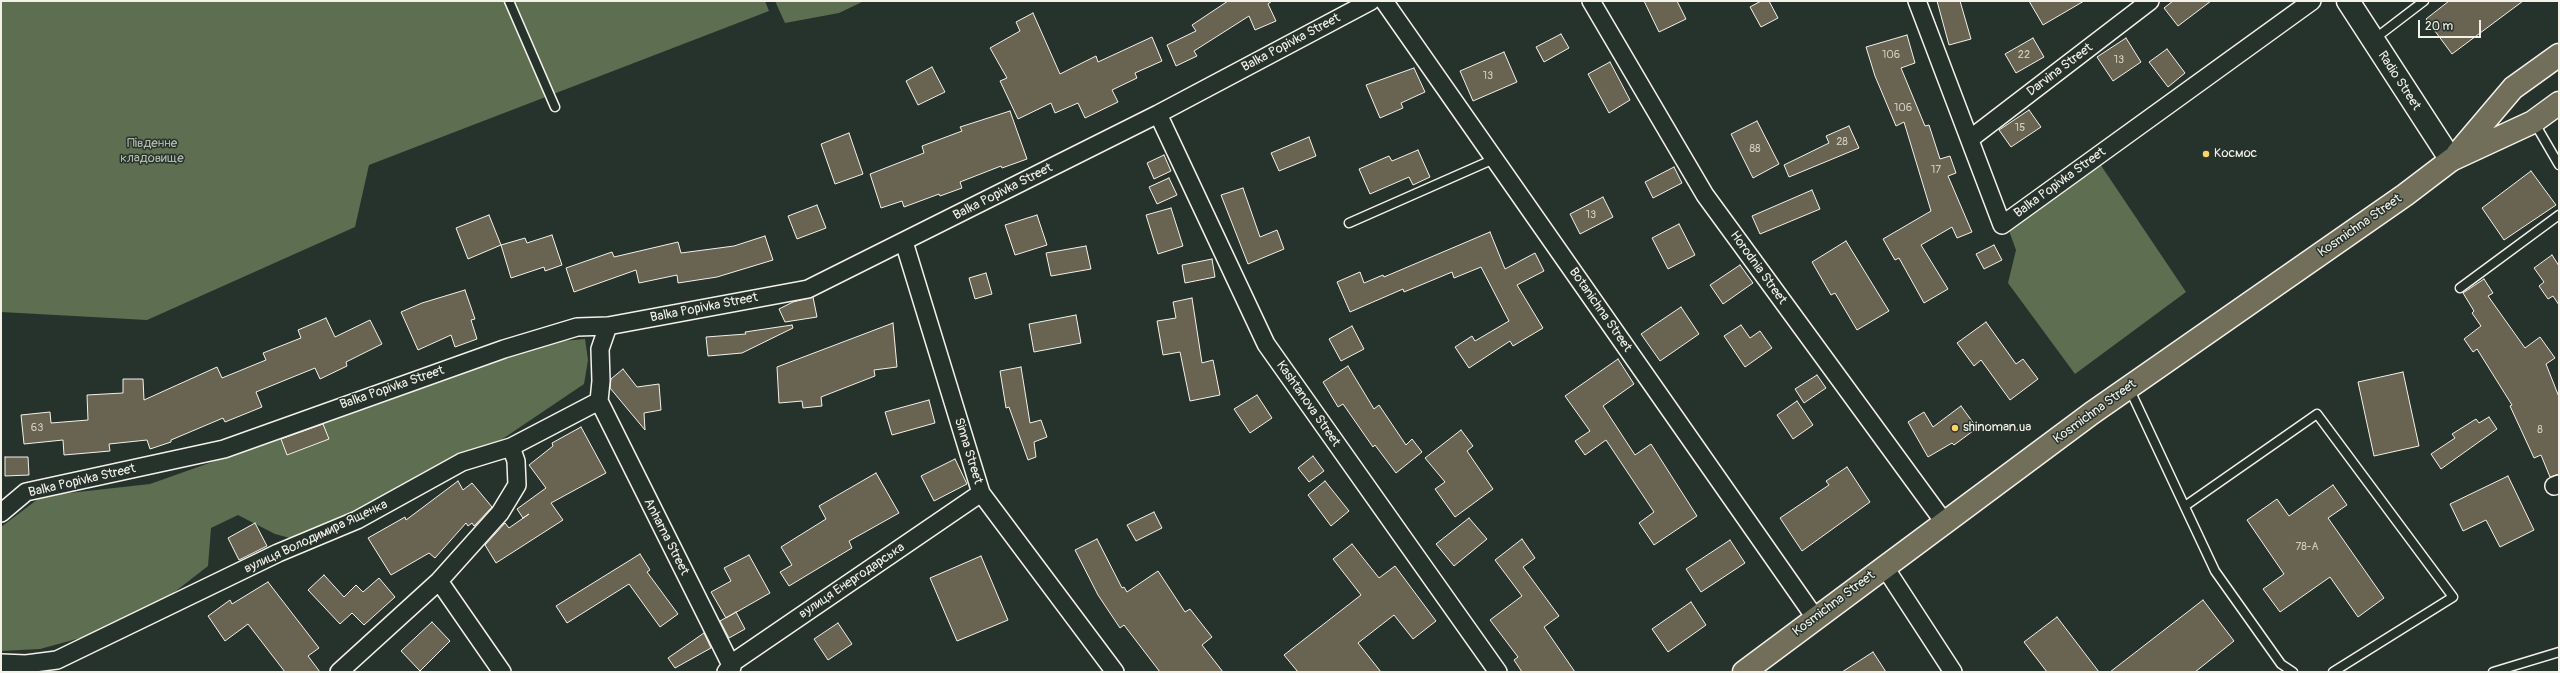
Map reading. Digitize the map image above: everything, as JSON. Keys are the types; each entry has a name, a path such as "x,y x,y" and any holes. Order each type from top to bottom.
{"main road":[{"name":"Kosmichna Street","path":"2452,160 2513,88 2559,55"},
{"name":"Kosmichna Street","path":"1744,672 1816,619 1884,566 2128,387 2405,195 2452,160 2533,122 2559,103"}],"street":[{"name":"Balka Popivka Street","path":"1,513 26,492 224,449 504,349 577,327 608,326 808,289 1158,114 1371,1"},
{"name":"Botanichna Street","path":"1384,1 1816,619"},
{"name":"Horodnia Street","path":"1591,1 1704,195 1944,522"},
{"name":"Balka Popivka Street","path":"1917,1 2002,225 2312,1"},
{"name":"Darvina Street","path":"1970,139 2150,1"},
{"name":"Radio Street","path":"2348,1 2452,160"},
{"name":"Kashtanova Street","path":"1158,114 1266,344 1498,672"},
{"name":"Sinna Street","path":"904,242 981,493 1115,672"},
{"path":"599,401 601,381 600,349 608,326"},
{"name":"вулиця Володимира Ященка","path":"1,662 26,664 57,660 278,553 357,520 462,462 511,447 599,401"},
{"name":"Anharna Street","path":"599,401 729,670"},
{"path":"339,672 439,581 500,513 517,485 516,461 511,447"},
{"name":"вулиця Енергодарська","path":"729,670 735,661 981,493"},
{"path":"1884,566 1953,672"},
{"path":"439,581 502,672"}],"lane":[{"path":"509,1 554,107"},
{"path":"2373,40 2424,1"},
{"path":"2533,122 2559,165"},
{"path":"1349,223 1494,159"},
{"path":"2460,288 2559,215"},
{"path":"2128,387 2215,571 2281,664 2293,672"},
{"path":"2185,506 2317,414 2453,598 2332,672"},
{"path":"2493,672 2559,652"}],"green space":[{"name":"Південне кладовище","path":"1,1 765,1 769,11 369,165 355,227 147,320 1,312"},
{"path":"775,1 864,1 839,13 785,23"},
{"path":"2100,164 2186,292 2075,374 2008,283 2016,250 2008,228"},
{"path":"585,339 588,360 584,384 501,440 447,463 361,508 294,539 275,534 238,515 211,528 208,566 158,605 84,637 40,649 1,651 1,527 42,496 150,484 551,342"}],"building":[{"path":"1228,1 1272,1 1268,4 1276,21 1255,30 1249,16 1194,51 1197,56 1176,66 1167,45 1196,31 1192,25"},
{"path":"1644,1 1677,1 1686,19 1659,32"},
{"path":"1761,1 1769,1 1778,18 1761,27 1750,7"},
{"path":"1937,1 1960,1 1971,39 1949,45"},
{"path":"2029,1 2084,1 2043,25"},
{"path":"2173,1 2211,1 2178,26 2164,8"},
{"path":"2449,1 2523,1 2452,54 2426,19"},
{"path":"1033,13 1060,74 1096,56 1098,62 1152,37 1162,61 1135,73 1137,78 1112,90 1118,102 1085,118 1078,103 1055,113 1051,103 1018,119 1000,81 1007,78 990,48 1020,31 1016,22"},
{"path":"1561,34 1569,48 1544,62 1536,47"},
{"path":"1907,35 1915,63 1901,68 1925,126 1929,125 1940,159 1950,156 1956,173 1948,176 1972,232 1957,238 1952,227 1921,245 1948,289 1924,303 1899,258 1895,260 1883,239 1931,211 1904,122 1896,126 1875,76 1866,47"},
{"path":"2033,38 2044,57 2016,73 2005,54"},
{"path":"2126,38 2141,62 2113,81 2097,57"},
{"path":"2167,49 2185,73 2168,87 2149,62"},
{"path":"1504,52 1517,82 1473,101 1460,71"},
{"path":"1610,62 1630,100 1609,113 1588,74"},
{"path":"932,67 945,92 918,105 906,81"},
{"path":"1414,68 1425,92 1401,103 1403,108 1380,118 1366,85"},
{"path":"2029,110 2041,127 2011,147 1999,130"},
{"path":"1010,111 1027,159 1002,168 1001,166 960,182 962,188 940,196 939,194 904,207 902,201 881,208 870,174 924,153 922,146 962,131 960,127"},
{"path":"1757,121 1779,164 1753,178 1731,134"},
{"path":"1849,126 1859,148 1789,177 1784,165 1829,143 1826,136"},
{"path":"849,133 863,174 835,184 821,144"},
{"path":"1309,137 1316,156 1279,171 1271,153"},
{"path":"1418,150 1430,177 1413,185 1409,177 1370,194 1359,169 1389,156 1392,161"},
{"path":"1164,155 1171,171 1154,179 1147,163"},
{"path":"1674,167 1682,183 1653,198 1645,182"},
{"path":"2531,171 2556,205 2504,240 2482,208"},
{"path":"1169,178 1177,195 1157,204 1149,187"},
{"path":"1243,188 1260,237 1277,230 1284,249 1248,264 1221,195"},
{"path":"1812,190 1820,209 1760,234 1752,216"},
{"path":"1603,197 1613,217 1580,234 1570,214"},
{"path":"817,205 826,228 797,239 788,216"},
{"path":"1171,208 1183,246 1158,254 1146,215"},
{"path":"489,215 501,245 468,259 456,228"},
{"path":"1037,215 1047,245 1015,255 1005,225"},
{"path":"1679,224 1695,255 1668,269 1652,238"},
{"path":"1490,232 1505,269 1535,253 1544,271 1517,285 1543,328 1513,346 1510,341 1469,368 1455,347 1472,336 1475,341 1509,321 1481,267 1454,278 1452,272 1404,292 1403,289 1350,312 1337,282 1360,272 1364,283 1383,275 1384,277"},
{"path":"552,235 562,265 545,271 544,267 511,278 501,245 525,238 527,243"},
{"path":"765,236 773,260 717,277 678,283 677,275 639,283 636,270 574,292 566,268 612,252 614,257 678,242 681,253 734,246"},
{"path":"1846,241 1889,311 1857,330 1835,293 1831,295 1812,262"},
{"path":"1994,245 2002,260 1984,269 1976,254"},
{"path":"1086,246 1091,269 1051,276 1046,253"},
{"path":"2552,255 2559,266 2559,305 2553,296 2548,299 2539,286 2544,282 2534,268"},
{"path":"1212,259 1215,277 1185,283 1182,265"},
{"path":"1740,265 1753,283 1723,304 1710,285"},
{"path":"986,273 992,294 975,299 969,278"},
{"path":"2484,279 2493,293 2488,296 2525,348 2540,337 2555,358 2546,364 2559,397 2559,474 2550,477 2541,455 2534,458 2510,406 2512,405 2477,349 2473,352 2464,339 2481,326 2472,313 2474,311 2463,293"},
{"path":"465,290 475,319 471,320 477,339 455,347 451,335 418,350 401,312 422,303"},
{"path":"813,297 817,317 785,322 779,309 793,302"},
{"path":"1192,298 1202,363 1213,360 1220,395 1190,401 1180,352 1163,355 1157,321 1176,318 1173,302"},
{"path":"1681,307 1699,334 1660,361 1641,334"},
{"path":"1076,315 1081,343 1034,352 1029,324"},
{"path":"326,318 335,337 370,320 382,344 346,362 347,366 320,379 315,368 256,392 262,407 225,422 223,418 171,440 171,442 150,449 147,440 109,444 110,451 64,455 63,440 24,444 21,415 50,412 51,423 88,420 87,395 123,393 123,379 143,379 144,400 217,367 222,378 266,360 263,353 301,338 298,330"},
{"path":"1986,322 2016,364 2023,359 2038,379 2010,400 1981,360 1974,366 1957,343"},
{"path":"893,323 897,367 874,370 875,376 821,397 822,406 803,408 802,401 779,403 777,367"},
{"path":"792,325 793,328 742,353 708,356 706,337 746,334 745,332"},
{"path":"1741,325 1750,338 1760,331 1772,348 1745,367 1724,336"},
{"path":"1352,326 1364,349 1341,361 1329,339"},
{"path":"1618,359 1634,384 1603,406 1635,455 1651,444 1697,516 1654,545 1639,523 1654,512 1606,440 1585,455 1575,441 1590,431 1565,396"},
{"path":"1348,366 1374,409 1379,405 1406,445 1412,439 1422,452 1396,473 1375,445 1373,447 1343,404 1338,407 1323,382"},
{"path":"1021,367 1030,423 1041,420 1047,437 1034,442 1036,457 1028,460 1009,407 1006,408 1000,371"},
{"path":"623,369 637,387 659,384 661,410 644,413 645,430 610,388 611,379"},
{"path":"2403,372 2419,446 2374,456 2358,382"},
{"path":"1817,375 1826,388 1804,403 1795,389"},
{"path":"1257,395 1272,418 1250,433 1234,409"},
{"path":"929,400 935,423 892,435 885,412"},
{"path":"1797,401 1813,425 1793,439 1777,415"},
{"path":"1961,406 1977,428 1954,445 1952,443 1928,457 1908,422 1924,412 1933,427"},
{"path":"2489,417 2497,429 2441,469 2431,454 2455,438 2452,434 2476,419 2479,423"},
{"path":"323,424 329,439 287,455 281,439"},
{"path":"581,427 606,473 551,503 563,520 496,563 485,545 505,523 509,528 529,514 523,518 517,509 546,488 529,465 553,446 552,443"},
{"path":"1461,430 1473,446 1467,451 1493,489 1455,517 1435,489 1445,482 1425,458"},
{"path":"1313,456 1324,471 1309,482 1298,468"},
{"path":"5,457 28,457 29,475 5,476"},
{"path":"955,459 967,484 934,501 921,476"},
{"path":"1847,467 1870,502 1802,551 1780,518 1829,485 1826,481"},
{"path":"876,473 899,513 849,541 852,548 789,586 780,572 792,565 781,547 826,519 819,506"},
{"path":"2508,476 2534,530 2500,547 2486,520 2463,531 2450,504"},
{"path":"458,481 463,490 472,483 492,507 474,526 472,523 468,526 466,523 435,558 429,553 391,575 368,538 405,517 406,520"},
{"path":"1325,481 1349,511 1331,526 1308,495"},
{"path":"2333,485 2347,505 2328,518 2384,598 2358,617 2330,577 2280,612 2263,589 2284,574 2247,520 2277,499 2289,516"},
{"path":"1154,512 1162,528 1136,541 1127,525"},
{"path":"1469,518 1487,539 1454,566 1436,544"},
{"path":"255,523 267,546 239,560 228,538"},
{"path":"1097,539 1122,588 1124,587 1127,592 1158,571 1185,612 1190,609 1212,637 1202,645 1223,672 1160,672 1124,625 1120,628 1098,595 1075,550"},
{"path":"1522,539 1535,558 1523,567 1559,616 1544,627 1575,672 1522,672 1514,660 1518,657 1490,620 1522,596 1495,560"},
{"path":"1730,540 1745,563 1701,592 1686,569"},
{"path":"1352,544 1379,578 1395,566 1436,621 1413,639 1394,615 1358,643 1381,672 1298,672 1284,655 1361,595 1333,559"},
{"path":"640,554 650,570 647,572 678,614 660,627 629,584 567,623 556,606"},
{"path":"749,555 770,593 726,618 711,592 731,581 724,568"},
{"path":"981,556 1008,620 957,641 930,578"},
{"path":"324,575 344,597 356,585 363,592 379,578 395,597 364,625 352,613 340,624 308,590"},
{"path":"268,582 319,648 308,656 320,672 285,672 248,624 225,641 208,616 230,600 232,604"},
{"path":"2203,600 2234,641 2195,672 2110,672"},
{"path":"1691,602 1706,625 1668,652 1652,629"},
{"path":"736,612 745,629 729,638 720,621"},
{"path":"2057,617 2099,672 2047,672 2024,642"},
{"path":"432,622 450,641 420,671 401,651"},
{"path":"838,623 852,644 828,660 814,639"},
{"path":"704,633 711,648 675,668 668,658"},
{"path":"1873,652 1886,672 1842,672"}],"place":[{"name":"Космос","path":"2206,154"},
{"name":"shinoman.ua","path":"1955,428"}]}
